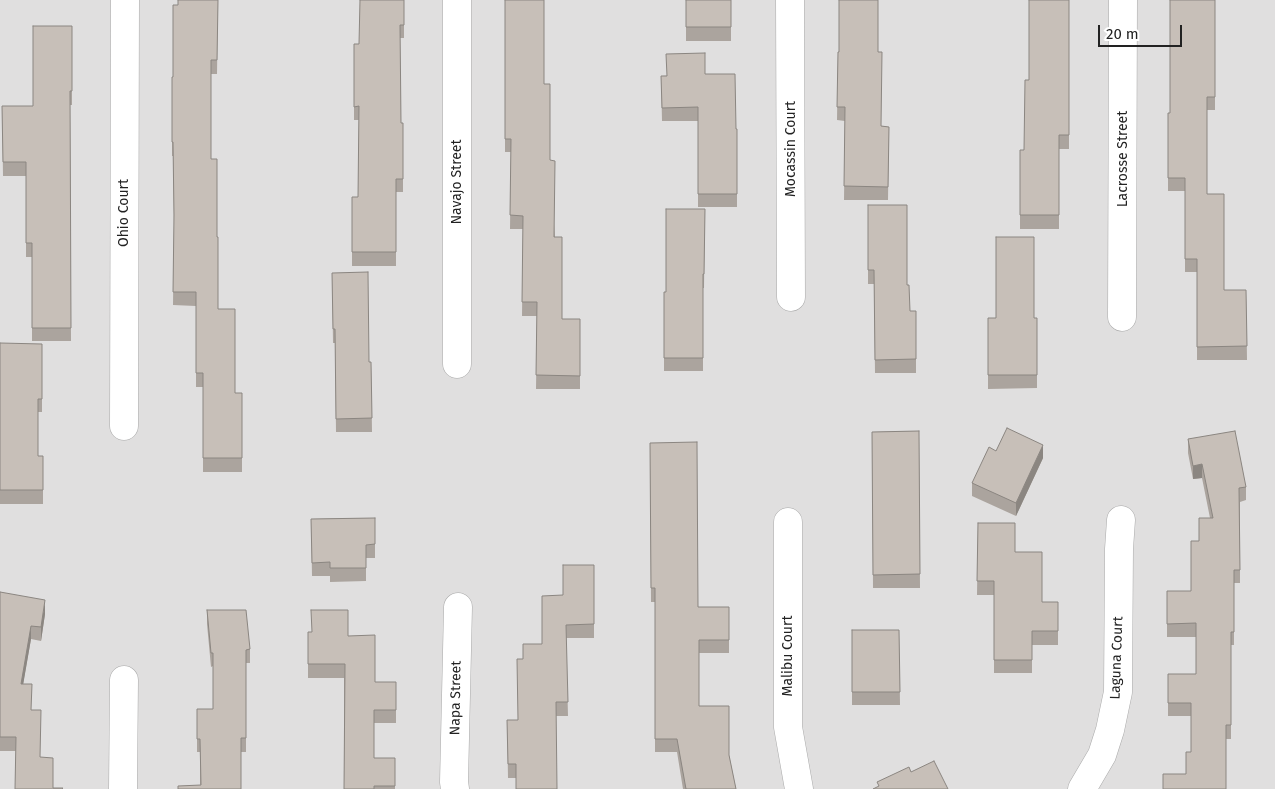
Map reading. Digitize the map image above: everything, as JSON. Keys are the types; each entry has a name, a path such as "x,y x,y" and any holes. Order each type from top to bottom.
{"street":[{"name":"Ohio Court","path":"124,426 125,0"},
{"name":"Navajo Street","path":"456,364 457,0"},
{"name":"Mocassin Court","path":"790,0 791,297"},
{"name":"Lacrosse Street","path":"1122,317 1123,0"},
{"name":"Laguna Court","path":"1082,789 1102,755 1110,730 1118,692 1121,520"},
{"name":"Malibu Court","path":"788,522 788,727 799,789"},
{"name":"Napa Street","path":"455,789 458,607"},
{"path":"123,789 124,680"}],"shaded area":[{"path":"0,0 1275,0 1275,789 0,789"}],"building":[{"path":"178,0 218,0 217,60 211,60 211,159 217,159 218,309 235,309 235,393 242,393 242,458 203,458 203,373 196,373 196,292 173,292 173,5 178,5"},
{"path":"360,0 404,0 404,25 400,25 403,179 396,179 396,252 352,252 352,197 358,197 359,106 354,107 354,44 359,44"},
{"path":"505,0 544,0 544,84 550,84 550,160 555,161 554,237 562,237 562,319 580,319 580,376 536,375 537,302 522,302 523,216 510,215 511,139 505,139"},
{"path":"686,0 731,0 731,27 686,27"},
{"path":"839,0 878,0 878,52 882,52 881,126 889,127 888,187 844,186 845,107 837,107"},
{"path":"1029,0 1069,0 1069,135 1059,135 1059,215 1020,215 1020,150 1024,150 1025,80 1029,80"},
{"path":"1170,0 1215,0 1215,97 1207,97 1207,194 1224,194 1224,290 1246,290 1247,346 1197,347 1197,259 1185,259 1185,178 1168,178"},
{"path":"33,26 72,26 72,91 70,91 71,328 32,328 32,243 26,243 26,162 3,162 2,106 33,106"},
{"path":"705,53 705,74 735,74 737,194 698,194 698,107 662,108 661,76 667,76 666,54"},
{"path":"868,205 907,205 907,285 909,285 910,311 916,311 916,359 875,360 874,270 868,270"},
{"path":"666,209 705,209 703,358 664,358"},
{"path":"996,237 1034,237 1034,318 1037,318 1037,375 988,375 988,318 996,318"},
{"path":"368,272 372,418 336,419 332,273"},
{"path":"0,343 42,344 42,399 38,399 38,456 43,456 43,490 0,490"},
{"path":"1007,428 1043,445 1016,503 972,483 989,447 996,451"},
{"path":"919,431 920,574 873,575 872,432"},
{"path":"1235,431 1246,487 1239,488 1240,570 1234,570 1234,632 1231,632 1231,725 1226,725 1226,789 1163,789 1163,774 1186,774 1186,752 1191,752 1191,703 1168,703 1168,674 1196,674 1196,623 1167,624 1167,591 1191,591 1191,541 1199,541 1199,518 1213,518 1202,464 1193,466 1188,439"},
{"path":"697,442 698,607 729,607 729,640 699,640 699,706 729,706 729,755 736,789 686,789 677,739 655,739 655,588 651,588 650,443"},
{"path":"375,518 375,544 366,545 366,568 330,568 330,562 312,563 311,519"},
{"path":"978,523 1015,523 1015,552 1042,552 1042,602 1058,602 1058,631 1032,631 1032,660 994,660 994,581 977,581"},
{"path":"563,565 594,565 594,624 566,625 568,702 556,702 557,789 516,789 516,764 508,764 507,720 518,720 517,659 523,659 523,644 542,644 542,596 563,595"},
{"path":"0,592 45,600 41,627 31,626 21,684 32,684 31,710 41,710 40,757 53,758 53,788 62,789 15,789 16,737 0,737"},
{"path":"207,610 246,610 250,649 246,650 246,738 241,738 241,789 178,789 178,786 201,785 200,739 197,739 197,709 213,709 213,653 211,653"},
{"path":"311,610 348,610 348,636 375,635 375,682 396,682 396,710 374,710 374,758 395,758 395,786 374,786 374,789 344,789 345,664 308,664 308,632 312,632"},
{"path":"852,630 899,630 900,692 852,692"},
{"path":"934,761 948,789 873,789 879,786 877,782 909,767 911,772"}]}
